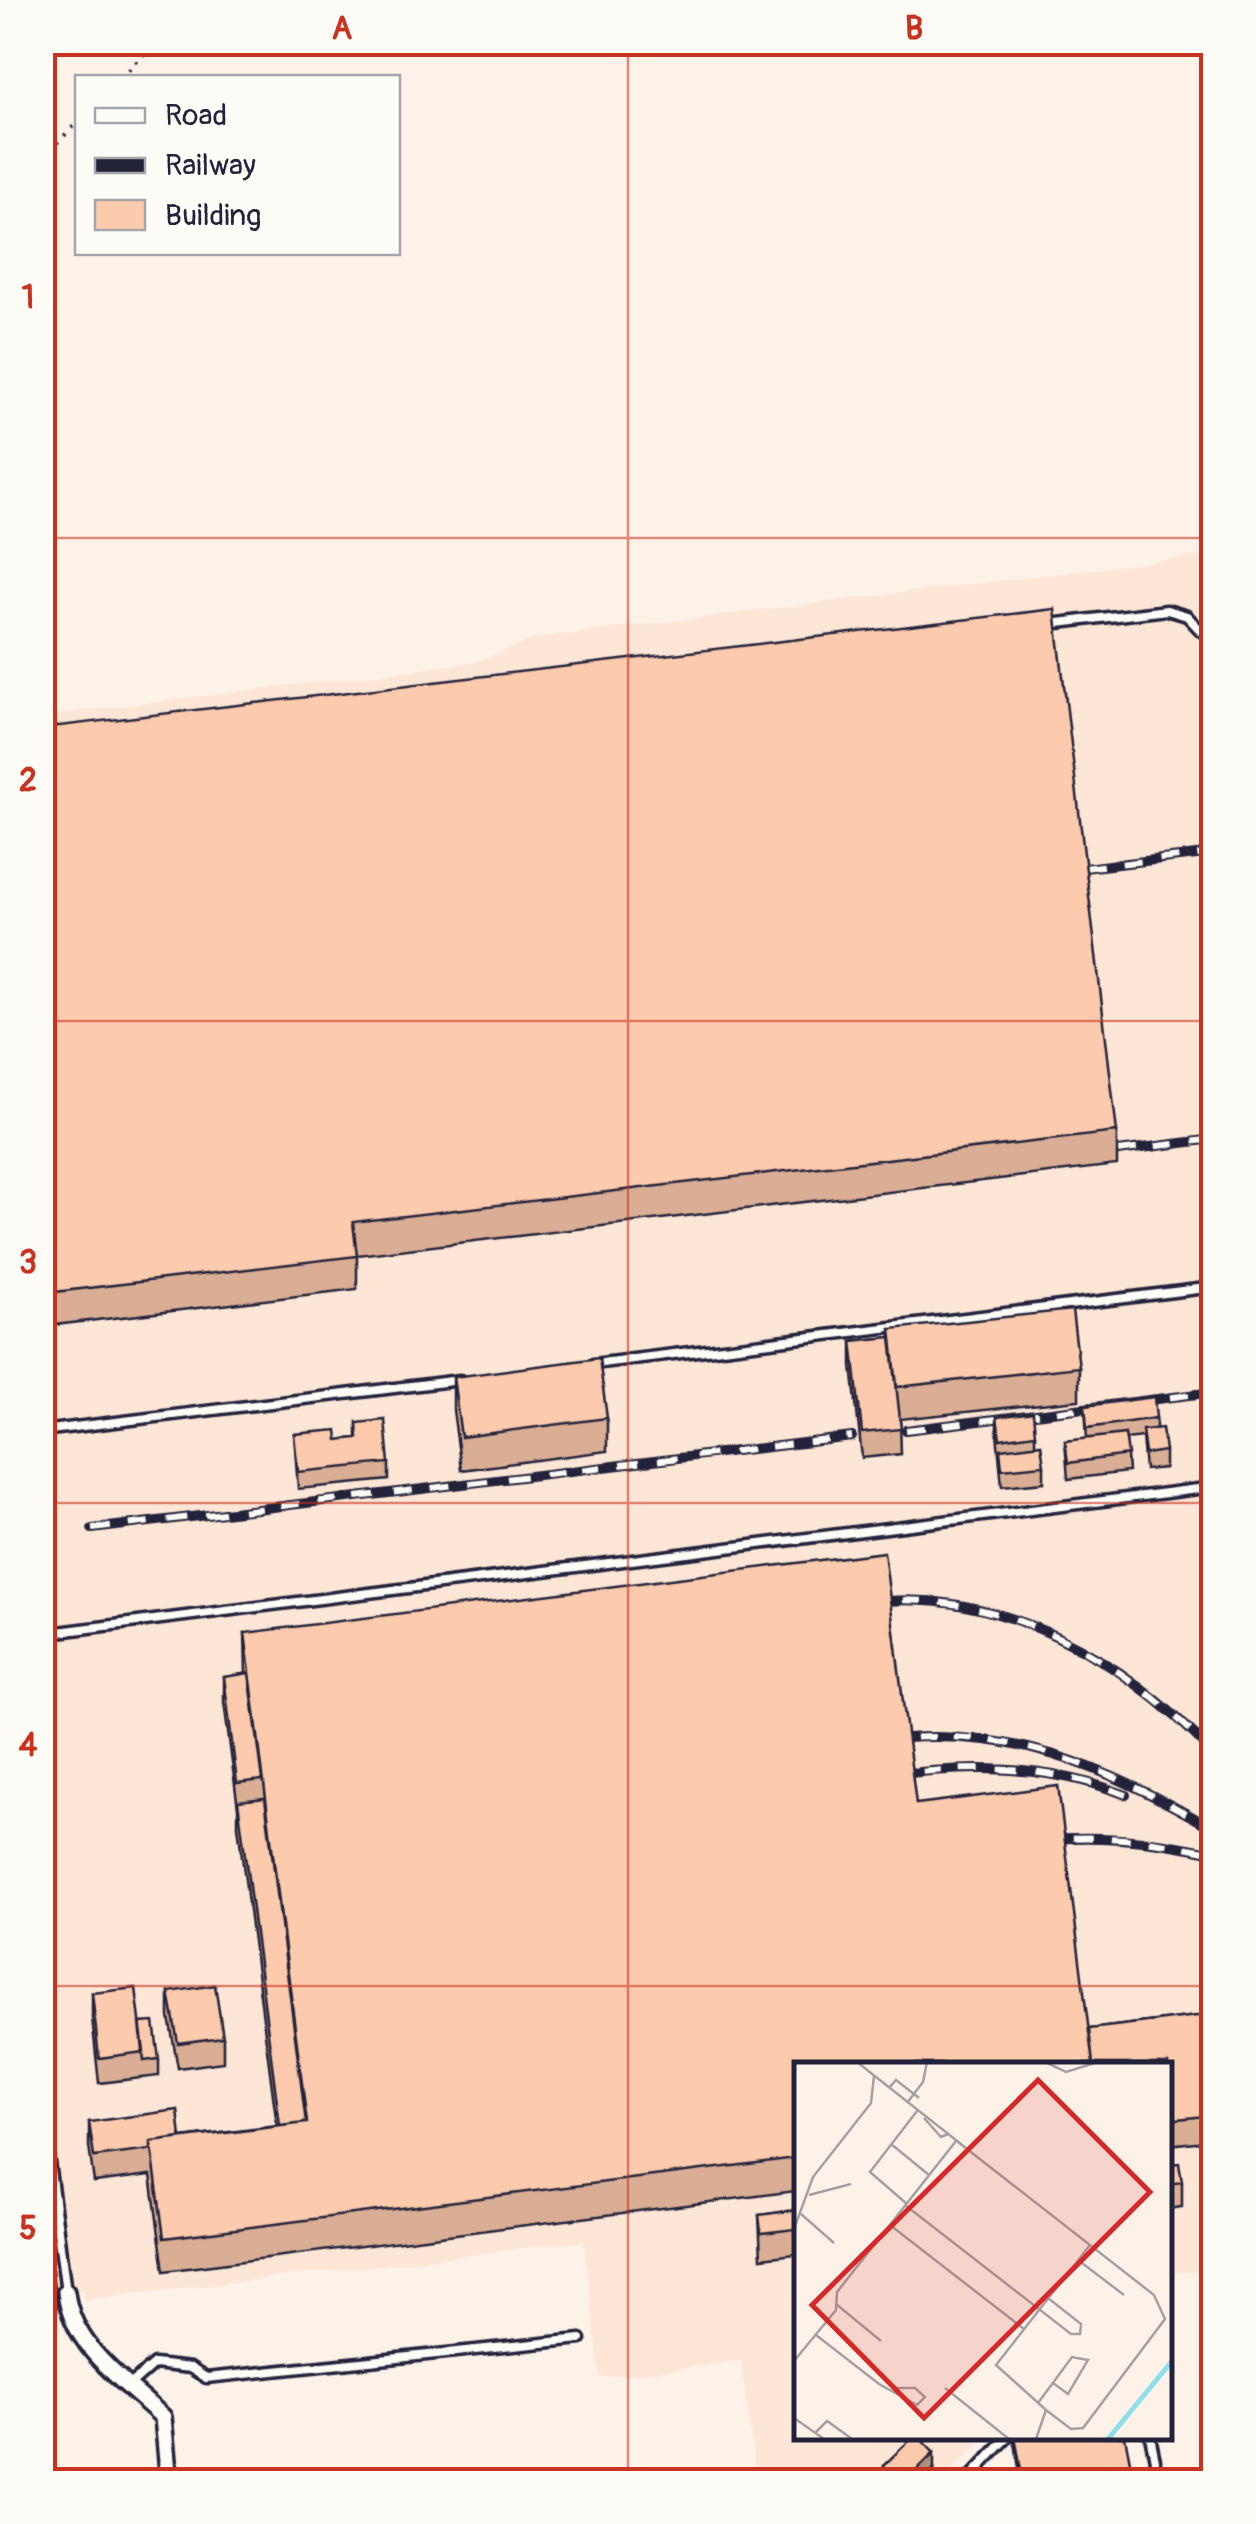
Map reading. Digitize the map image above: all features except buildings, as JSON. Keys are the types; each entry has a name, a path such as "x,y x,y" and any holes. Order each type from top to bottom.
{"street":[{"path":"66,2292 68,2312 87,2347 162,2417 168,2482"}],"lane":[{"path":"1048,624 1166,610 1188,616 1201,630 1214,634"},
{"path":"578,1365 1214,1288"},
{"path":"42,1431 479,1378"},
{"path":"42,1634 1214,1488"},
{"path":"42,2108 66,2292"},
{"path":"128,2386 154,2364 190,2368 206,2378 580,2339"},
{"path":"966,2482 1006,2439"},
{"path":"1151,2439 1155,2460 1152,2482"}],"path":[{"path":"124,75 156,42"},
{"path":"42,158 75,125"}],"shaded area":[{"path":"1213,554 1213,2269 1171,2274 1171,2062 794,2062 794,2439 984,2439 942,2481 756,2481 741,2361 600,2378 584,2241 84,2300 82,2290 66,2292 53,2295 56,2324 43,2325 42,716 476,662 538,638"}],"railway":[{"path":"1084,868 1214,853"},
{"path":"1118,1151 1214,1139"},
{"path":"906,1430 1214,1392"},
{"path":"92,1529 852,1437"},
{"path":"865,1603 914,1600 963,1606 1011,1618 1057,1637 1101,1660 1142,1689 1214,1755"},
{"path":"878,1741 925,1737 1012,1744 1093,1769 1214,1829"},
{"path":"885,1776 976,1769 1037,1772 1126,1795"},
{"path":"1035,1841 1125,1839 1214,1853"}]}
